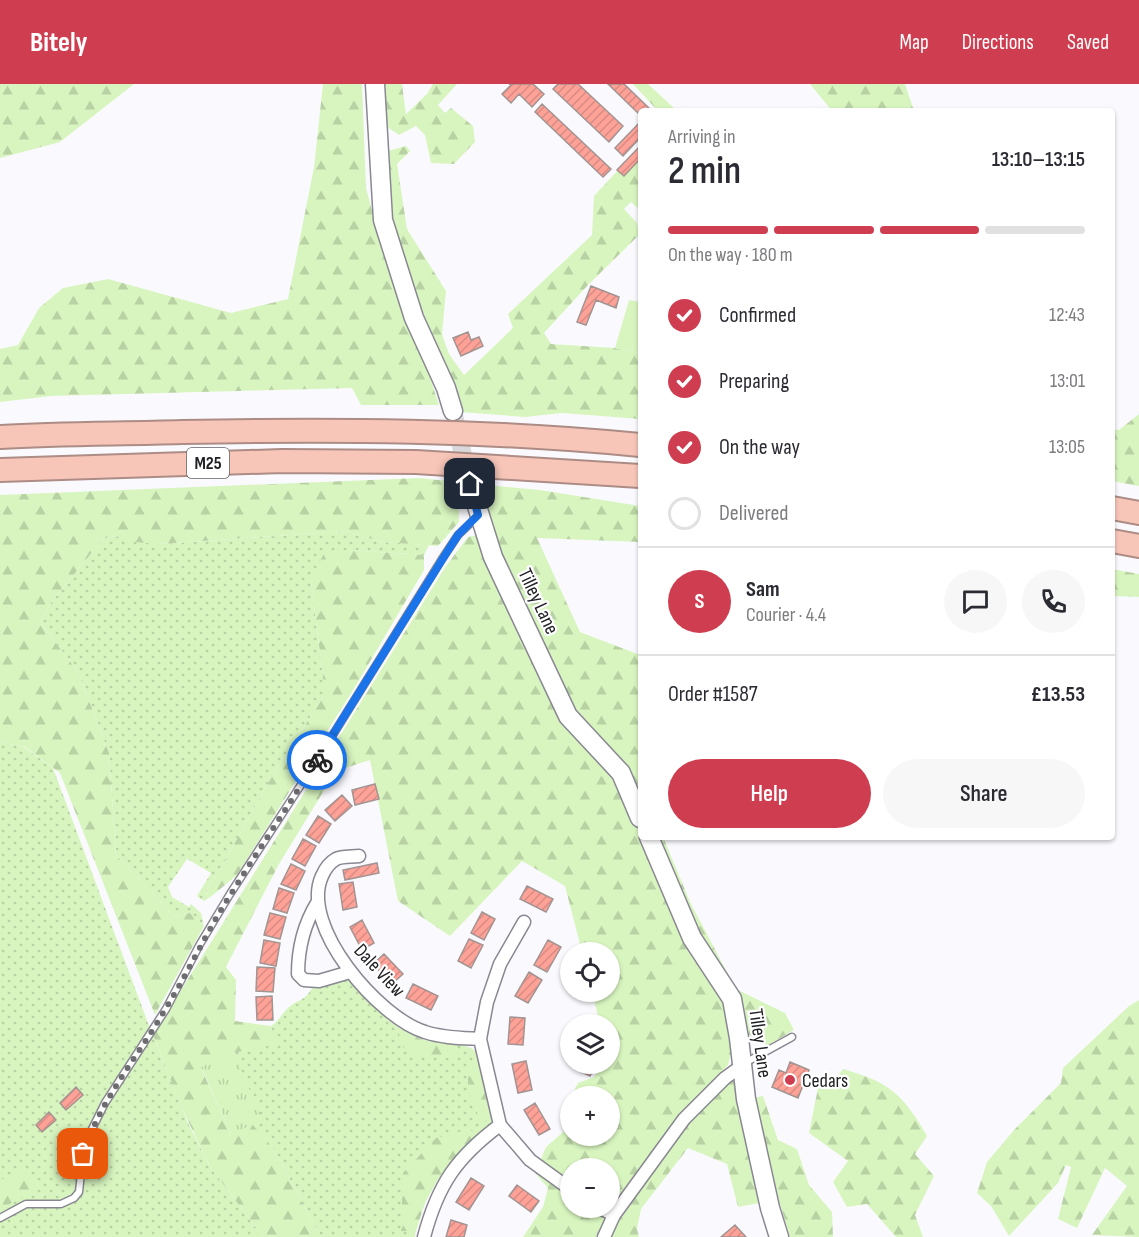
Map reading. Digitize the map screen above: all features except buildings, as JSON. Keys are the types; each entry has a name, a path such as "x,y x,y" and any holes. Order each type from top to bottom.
{"highway":[{"name":"M25","path":"0,437 315,429 408,430 638,445"},
{"name":"M25","path":"0,470 282,461 416,462 638,476"},
{"path":"1115,509 1139,513"},
{"path":"1115,542 1139,546"}],"street":[{"path":"375,84 383,220 414,318 446,388 453,411"},
{"name":"Tilley Lane","path":"470,484 493,557 568,716 621,773 638,813"},
{"name":"Tilley Lane","path":"650,840 692,938 732,999 746,1099 770,1208 779,1237"},
{"path":"350,972 319,981 304,980 298,974 298,950 307,919 317,903 317,887 326,867 337,859 359,856"},
{"name":"Dale View","path":"317,903 338,954 350,972 373,998 398,1017 424,1032 455,1038 480,1039"},
{"path":"524,922 500,964 487,1002 480,1039 500,1125 530,1160 560,1182"},
{"path":"620,1207 684,1119 725,1078 743,1065"},
{"path":"424,1237 430,1214 447,1179 475,1144 500,1125"},
{"path":"604,1237 613,1218"}],"lane":[{"path":"0,1218 27,1204 61,1204 74,1198 79,1192 82,1162 88,1137 105,1103 166,1009 200,944 230,894 321,754 436,569 458,535 478,515"},
{"path":"743,1065 792,1037"}],"green space":[{"path":"0,84 134,84 60,142 0,158"},
{"path":"323,84 362,84 366,188 387,267 421,350 439,405 361,405 352,388 51,396 0,402 0,349 18,345 39,308 63,288 108,279 231,313 288,299 314,167"},
{"path":"385,84 402,84 406,114 427,94 433,84 457,84 438,105 445,113 451,108 473,126 475,142 454,164 431,163 425,135 416,126 399,135 387,127"},
{"path":"633,84 648,84 674,108 655,108"},
{"path":"810,84 905,84 913,108 830,108"},
{"path":"406,146 410,151 397,164 407,229 446,291 442,334 449,354 464,375 513,328 508,314 592,235 594,196 638,151 638,208 631,202 624,209 637,223 638,236 544,333 551,344 615,348 638,353 638,419 562,413 525,417 460,412 417,305 387,218 384,152"},
{"path":"629,300 638,302 638,353 615,348"},
{"path":"1139,414 1139,486 1115,482 1115,429 1119,430"},
{"path":"419,478 458,482 459,522 438,546 383,542 345,531 160,544 123,541 120,536 104,538 52,601 40,622 78,672 109,753 116,855 174,916 190,913 204,926 155,1015 60,773 25,747 0,742 0,495"},
{"path":"476,484 540,490 638,506 638,542 537,538 580,632 638,654 638,840 664,840 691,904 736,989 785,1013 794,1030 767,1046 748,1034 735,1037 728,1065 719,1075 740,1083 760,1203 738,1207 727,1164 688,1148 641,1209 637,1229 639,1237 609,1237 629,1201 623,1196 620,1197 620,1158 560,1158 560,1218 605,1218 596,1237 523,1237 543,1207 548,1188 535,1173 546,1147 560,1135 560,1146 620,1146 620,1086 576,1086 596,1074 620,1074 620,1014 598,1014 594,1002 620,1002 620,942 579,942 565,886 522,861 450,936 398,901 370,760 336,771 279,864 226,967 236,980 235,1021 271,1026 276,1044 233,1053 201,1068 231,1134 252,1124 273,1148 321,1237 263,1237 209,1165 181,1106 153,1035 446,566 468,537 490,532"},
{"path":"345,531 383,542 429,545 424,555 349,550 311,580 323,677 323,697 268,783 205,893 213,895 204,901 197,896 211,873 187,859 168,887 172,897 189,907 191,904 201,913 204,926 190,913 174,916 116,855 109,753 78,672 40,622 52,601 104,538 120,536 160,544"},
{"path":"349,550 424,555 424,570 355,687 237,875 213,895 205,893 268,783 323,697 323,677 311,580 325,551"},
{"path":"1115,570 1139,574 1139,597 1115,596"},
{"path":"0,742 24,747 53,768 148,1023 188,1123 209,1165 263,1237 0,1237"},
{"path":"348,980 382,1014 412,1035 423,1040 467,1046 472,1049 479,1058 485,1075 493,1120 444,1172 434,1186 418,1218 415,1237 321,1237 273,1148 252,1125 231,1134 233,1053 272,1044 271,1026 289,1007 304,998 312,988"},
{"path":"1139,1000 1139,1237 1092,1235 1127,1186 1105,1168 1077,1228 1058,1219 1071,1167 1066,1165 1058,1183 1009,1236 991,1206 977,1193 987,1162 1015,1129 1061,1083 1063,1068 1129,1006"},
{"path":"401,1029 424,1040 456,1046 456,1058 419,1057 397,1043"},
{"path":"233,1053 263,1120 231,1134 201,1067"},
{"path":"480,1061 493,1120 481,1123 468,1090 468,1066"},
{"path":"843,1069 872,1079 893,1092 910,1110 927,1136 915,1154 934,1176 915,1215 923,1237 896,1237 867,1204 847,1207 833,1182 848,1161 809,1133 820,1078 831,1086"},
{"path":"763,1096 778,1140 797,1149 809,1185 832,1212 833,1237 790,1237 774,1184 753,1098"},
{"path":"470,1129 476,1136 439,1177 425,1203 416,1231 401,1231 403,1173 436,1138"},
{"path":"22,1171 38,1189 0,1209 0,1180"}],"tunnel":[{"path":"453,411 468,477"}],"way so far":[{"path":"83,1154 88,1137 105,1103 166,1009 200,944 230,894 317,760"}],"place":[{"name":"Cedars","path":"790,1080"}],"route":[{"path":"317,760 458,535 478,515 470,484"}]}
